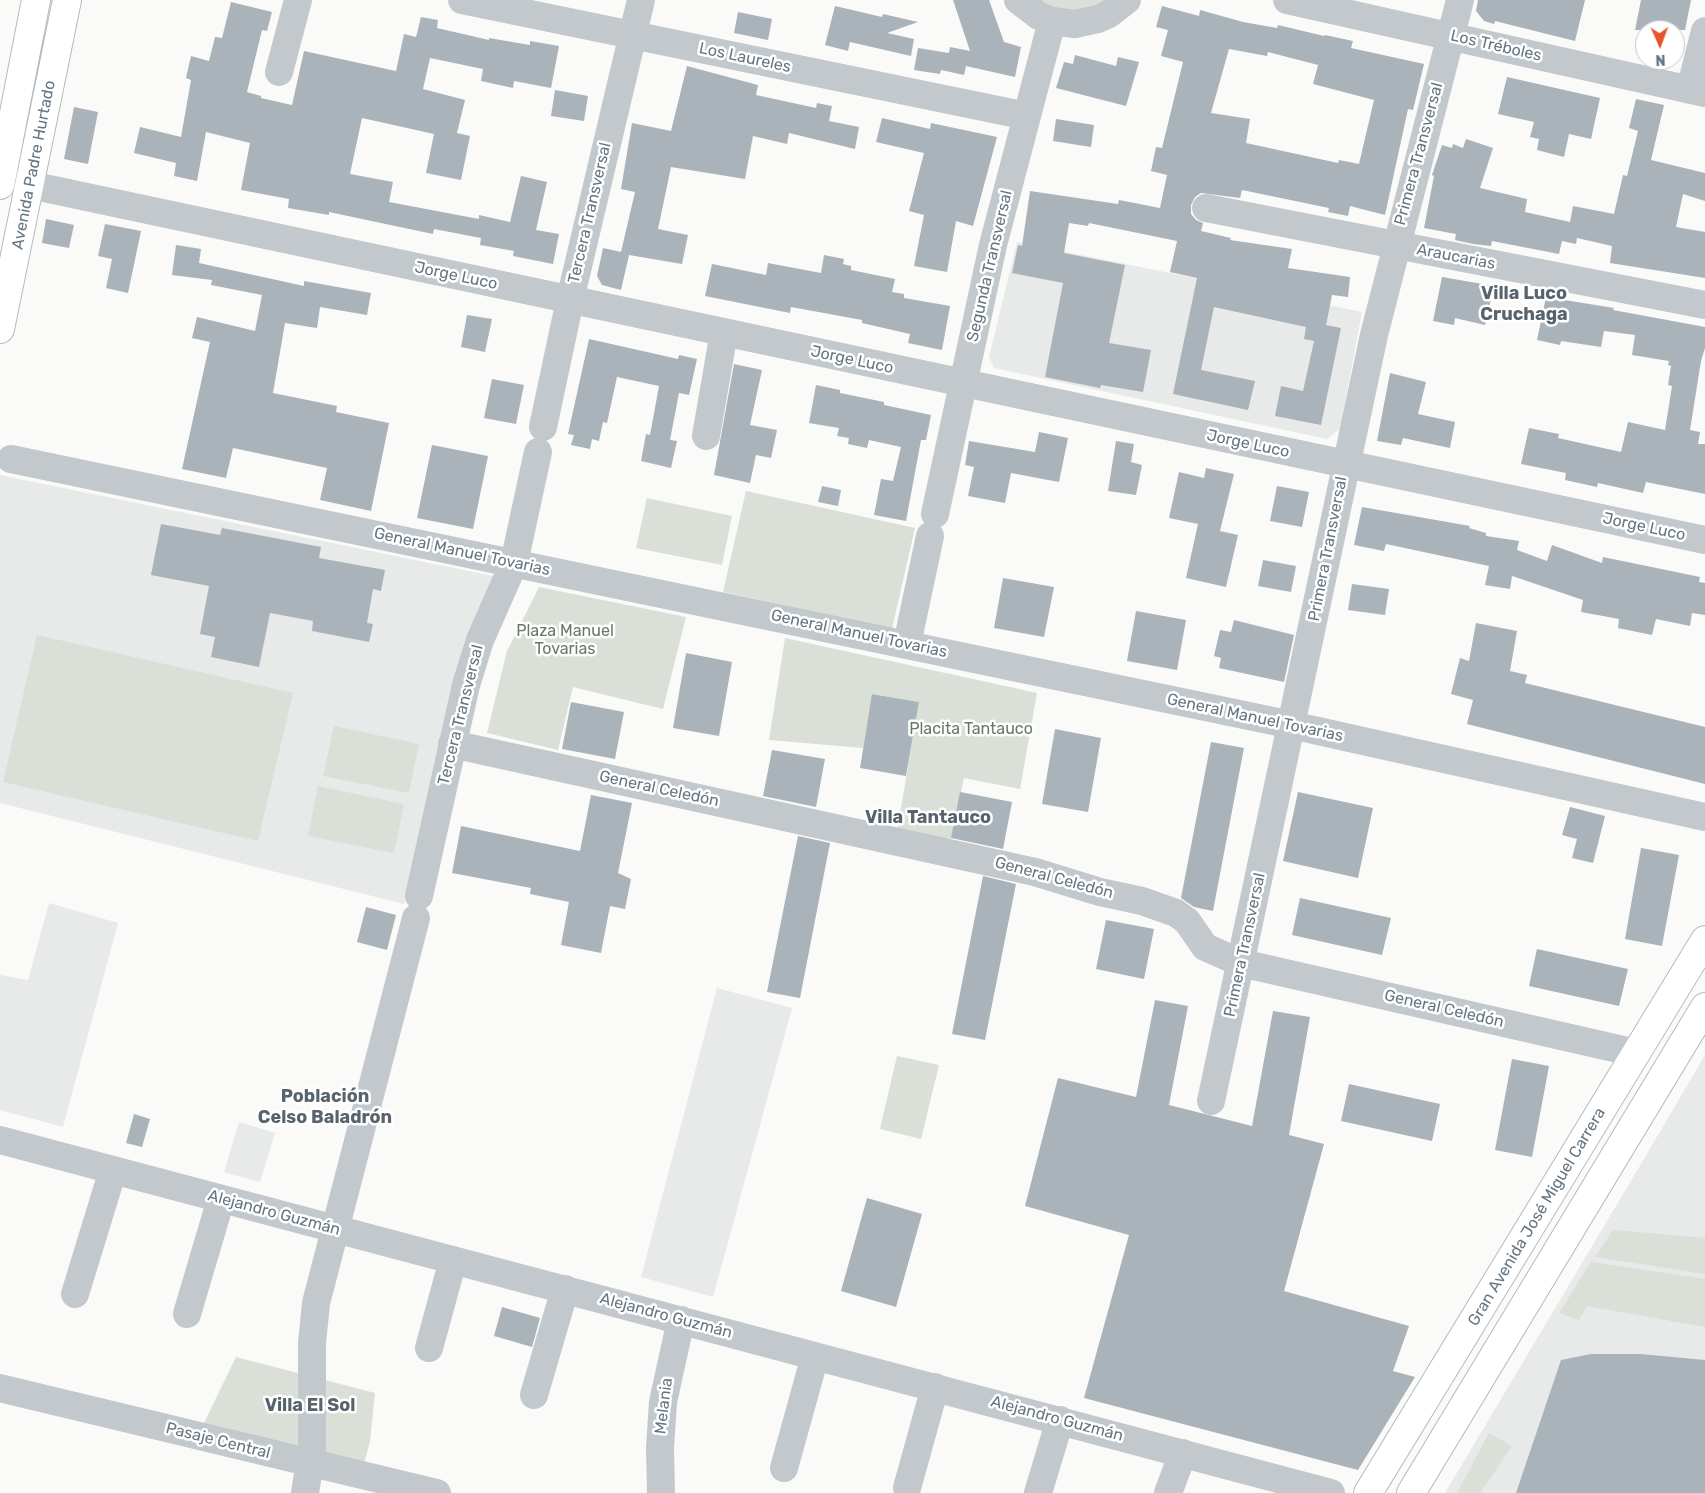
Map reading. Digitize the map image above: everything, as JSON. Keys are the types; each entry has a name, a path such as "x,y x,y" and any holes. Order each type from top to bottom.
{"main road":[{"name":"Avenida Padre Hurtado","path":"1,179 36,0"},
{"name":"Avenida Padre Hurtado","path":"0,329 67,0"},
{"name":"Gran Avenida José Miguel Carrera","path":"1368,1493 1705,940"},
{"path":"1411,1493 1705,1007"}],"street":[{"path":"279,72 298,0"},
{"name":"Los Laureles","path":"462,0 1027,116"},
{"name":"Tercera Transversal","path":"305,1493 311,1463 313,1323 321,1282 417,907 466,685 480,640 514,563 570,300 631,34 641,0"},
{"path":"1018,0 1028,9 1052,21 1075,24 1092,21 1109,14 1126,0"},
{"name":"Los Tréboles","path":"1287,0 1698,91"},
{"name":"Primera Transversal","path":"1211,1101 1346,464 1396,245 1460,0"},
{"name":"Segunda Transversal","path":"907,644 993,245 1052,21"},
{"path":"1698,91 1705,31"},
{"name":"Jorge Luco","path":"1,179 1705,540"},
{"name":"Araucarias","path":"1206,208 1705,305"},
{"path":"706,436 724,332"},
{"name":"General Manuel Tovarias","path":"11,459 1292,725 1705,817"},
{"name":"General Celedón","path":"452,744 1010,865 1100,892 1142,901 1176,913 1187,921 1205,947 1241,963 1636,1053"},
{"name":"Alejandro Guzmán","path":"0,1140 1331,1493"},
{"path":"75,1294 113,1170"},
{"path":"187,1314 221,1199"},
{"path":"429,1348 453,1260"},
{"path":"534,1395 565,1290"},
{"name":"Melania","path":"661,1493 660,1448 663,1402 682,1320"},
{"path":"784,1468 815,1356"},
{"path":"907,1488 935,1387"},
{"name":"Pasaje Central","path":"0,1388 436,1493"},
{"path":"1038,1493 1060,1420"},
{"path":"1168,1493 1183,1453"}],"shaded area":[{"path":"1017,242 1362,312 1340,429 1327,439 994,368 989,357"},
{"path":"0,475 498,577 467,641 404,904 0,803"},
{"path":"49,903 118,923 63,1127 0,1110 0,975 28,980"},
{"path":"717,988 792,1008 713,1297 641,1277"},
{"path":"1705,1055 1705,1493 1445,1493 1638,1169"},
{"path":"239,1122 275,1133 260,1182 224,1172"}],"green space":[{"path":"1034,0 1109,0 1098,8 1059,12"},
{"path":"746,491 915,528 892,629 723,592"},
{"path":"647,498 732,516 722,565 636,548"},
{"name":"Plaza Manuel Tovarias","path":"539,587 686,617 663,709 573,687 558,750 487,733 507,651"},
{"path":"37,635 293,693 258,841 3,782"},
{"name":"Placita Tantauco","path":"785,638 1037,693 1020,789 964,778 951,839 897,831 919,702 873,694 863,748 769,740"},
{"path":"334,726 419,744 409,793 323,776"},
{"path":"318,786 404,804 394,853 308,836"},
{"path":"897,1056 939,1065 921,1139 880,1129"},
{"path":"1613,1230 1705,1238 1705,1274 1595,1257"},
{"path":"1591,1262 1705,1279 1705,1327 1587,1306 1579,1320 1559,1313"},
{"path":"236,1357 375,1393 370,1441 363,1468 202,1427"},
{"path":"1489,1433 1512,1446 1480,1493 1457,1493"}],"building":[{"path":"953,0 989,0 1004,42 1021,47 1015,77 966,66 964,75 941,70 940,74 914,70 918,48 949,53 950,47 970,51"},
{"path":"1478,0 1585,0 1575,41 1495,21 1494,24 1484,21 1476,11"},
{"path":"1641,0 1691,0 1685,30 1685,20 1637,20"},
{"path":"231,2 272,12 267,31 262,30 247,92 261,96 261,98 292,105 304,51 396,71 404,34 416,37 421,17 438,20 437,28 489,40 489,38 530,45 530,41 559,46 551,88 514,81 513,88 481,81 483,69 430,58 423,89 465,100 457,133 470,136 461,180 426,173 434,134 362,118 350,174 393,182 389,202 479,219 479,215 510,222 521,176 547,182 536,230 559,234 553,264 513,256 514,251 480,245 481,238 434,229 433,234 329,212 329,215 288,208 289,199 241,190 250,143 206,132 197,181 174,176 176,163 134,153 140,127 181,137 191,80 186,78 191,56 209,61 215,37 222,38"},
{"path":"835,6 882,17 883,14 918,22 887,33 914,39 911,56 850,42 848,51 825,45"},
{"path":"1162,6 1199,16 1200,10 1243,22 1277,28 1278,25 1353,41 1351,48 1424,64 1413,110 1408,109 1385,215 1350,206 1348,216 1328,212 1329,208 1242,190 1240,198 1201,193 1195,197 1191,205 1191,214 1196,220 1203,223 1201,231 1231,238 1230,240 1292,249 1288,268 1350,277 1348,297 1332,295 1326,325 1341,328 1321,425 1275,416 1281,386 1303,391 1314,341 1304,339 1306,327 1214,307 1201,370 1255,381 1248,410 1173,394 1197,278 1170,272 1177,241 1089,223 1088,226 1069,223 1064,253 1125,265 1109,343 1151,350 1143,392 1101,385 1100,388 1045,377 1063,283 1012,273 1018,245 1022,246 1030,191 1118,204 1119,200 1160,208 1167,175 1151,171 1156,147 1162,148 1183,62 1161,56 1168,30 1156,27","holes":["1229,49 1267,56 1268,52 1318,65 1313,84 1374,100 1359,164 1339,160 1338,163 1246,143 1250,119 1211,113"]},
{"path":"738,12 772,19 768,40 734,33"},
{"path":"1075,55 1116,66 1118,57 1139,62 1126,106 1056,88 1064,62 1073,64"},
{"path":"687,66 758,85 756,95 816,108 817,103 832,106 829,121 859,127 855,149 789,133 787,144 753,136 745,179 671,167 658,229 688,235 682,264 629,255 621,290 602,285 597,276 603,248 621,252 635,192 621,189 632,123 671,131"},
{"path":"1507,77 1600,98 1591,139 1569,134 1564,157 1537,150 1539,139 1530,137 1534,122 1498,114"},
{"path":"555,90 588,96 584,121 551,116"},
{"path":"1636,99 1664,105 1651,160 1705,173 1705,201 1683,194 1676,227 1705,232 1705,278 1610,263 1612,246 1577,238 1576,244 1562,241 1559,254 1492,241 1491,246 1473,244 1455,240 1456,234 1424,228 1434,176 1432,175 1442,145 1452,148 1453,144 1463,148 1466,139 1493,148 1480,188 1527,199 1525,212 1570,222 1573,206 1614,214 1623,175 1627,176 1638,131 1629,128"},
{"path":"74,107 98,112 88,164 64,159"},
{"path":"882,118 930,129 931,123 997,137 973,226 956,221 947,272 914,266 924,215 909,211 924,153 876,142"},
{"path":"1056,119 1094,125 1091,147 1053,141"},
{"path":"46,219 74,225 69,248 42,243"},
{"path":"105,224 141,231 128,293 106,288 112,259 98,256"},
{"path":"176,245 201,249 199,263 304,286 304,281 371,293 367,315 320,307 317,328 285,323 273,393 337,406 336,412 389,423 371,511 320,500 327,468 233,448 226,478 182,469 210,342 192,338 197,317 255,331 262,295 211,285 212,280 172,275"},
{"path":"824,255 844,259 843,264 851,266 851,270 895,279 892,292 904,294 904,298 950,306 942,350 908,343 910,334 862,323 862,320 791,307 790,313 705,296 712,264 766,275 768,263 821,273"},
{"path":"1442,277 1494,286 1485,325 1455,318 1454,325 1433,321"},
{"path":"1546,297 1614,308 1613,310 1705,327 1705,348 1701,361 1690,430 1700,432 1698,444 1705,444 1705,494 1646,482 1643,493 1598,483 1597,487 1565,480 1566,473 1521,464 1529,428 1559,434 1558,438 1621,452 1628,422 1665,430 1672,386 1668,385 1671,366 1668,365 1669,361 1632,355 1635,335 1604,331 1601,347 1561,341 1560,345 1537,340"},
{"path":"467,315 492,319 485,352 461,347"},
{"path":"589,339 678,359 679,355 697,359 689,395 679,393 670,440 677,441 671,468 641,461 646,434 650,435 659,386 617,377 607,423 603,422 599,441 592,439 590,449 571,445 574,435 568,434"},
{"path":"734,364 762,370 750,425 777,430 771,458 756,455 750,483 714,475"},
{"path":"1390,373 1426,382 1418,414 1455,422 1450,448 1403,438 1401,445 1377,441"},
{"path":"492,379 524,385 516,424 484,418"},
{"path":"816,385 840,390 840,393 884,402 884,405 931,415 926,440 921,440 906,521 874,515 881,479 893,481 901,447 869,440 867,448 848,444 849,438 837,436 839,428 809,423"},
{"path":"1039,432 1068,438 1059,482 1011,473 1005,503 968,496 974,467 965,465 969,441 1035,452"},
{"path":"1116,441 1134,444 1131,462 1142,465 1136,495 1108,491"},
{"path":"432,445 488,456 473,529 417,518"},
{"path":"1206,468 1234,474 1220,531 1238,535 1226,587 1186,578 1198,524 1169,518 1179,472 1204,478"},
{"path":"822,486 841,490 838,506 818,502"},
{"path":"1277,486 1309,492 1302,527 1270,521"},
{"path":"1362,507 1470,526 1469,528 1486,533 1486,536 1519,541 1517,550 1547,561 1552,545 1602,563 1603,557 1700,577 1699,582 1705,583 1705,615 1692,613 1690,626 1656,619 1652,635 1618,628 1619,619 1581,612 1583,600 1512,576 1510,589 1485,585 1489,566 1386,544 1384,551 1354,545"},
{"path":"161,524 220,535 222,528 321,547 319,558 385,570 381,591 373,589 367,623 373,624 369,642 312,631 313,621 270,613 259,667 211,657 215,637 200,634 209,586 151,575"},
{"path":"1263,560 1296,566 1291,592 1258,586"},
{"path":"1003,578 1054,587 1044,637 994,628"},
{"path":"1352,584 1389,589 1385,615 1348,610"},
{"path":"1136,611 1186,620 1177,670 1127,661"},
{"path":"1234,620 1294,635 1284,682 1219,668 1221,658 1214,656 1220,630 1231,632"},
{"path":"1476,623 1517,631 1510,671 1527,675 1525,683 1705,727 1705,784 1467,724 1473,700 1451,694 1460,658 1469,661"},
{"path":"686,653 732,662 719,736 673,728"},
{"path":"872,694 919,702 906,776 860,768"},
{"path":"571,702 624,712 615,759 562,749"},
{"path":"1055,729 1101,738 1088,812 1042,804"},
{"path":"1211,742 1244,748 1213,911 1194,907 1181,898"},
{"path":"772,750 825,759 816,807 763,796"},
{"path":"960,792 1012,802 1003,849 951,838"},
{"path":"1298,792 1373,808 1358,878 1283,861"},
{"path":"591,795 632,803 618,873 631,879 625,909 610,906 601,953 561,945 569,902 530,894 531,888 452,873 461,826 580,851"},
{"path":"1570,807 1605,816 1593,863 1572,858 1577,839 1562,835"},
{"path":"798,836 830,843 800,998 767,992"},
{"path":"1641,848 1679,855 1662,946 1625,939"},
{"path":"983,876 1016,884 985,1040 952,1034"},
{"path":"1300,898 1391,918 1382,955 1292,935"},
{"path":"366,907 396,915 387,950 357,942"},
{"path":"1106,920 1154,929 1144,979 1096,969"},
{"path":"1537,949 1628,969 1619,1006 1529,986"},
{"path":"1155,1000 1188,1006 1169,1105 1252,1126 1273,1011 1310,1017 1289,1135 1324,1144 1284,1291 1409,1326 1393,1371 1415,1377 1358,1470 1084,1398 1129,1235 1025,1206 1058,1078 1136,1097"},
{"path":"1512,1059 1549,1066 1532,1157 1495,1150"},
{"path":"1349,1084 1440,1104 1432,1141 1341,1121"},
{"path":"134,1114 150,1119 142,1147 126,1143"},
{"path":"867,1198 922,1214 896,1307 841,1291"},
{"path":"502,1307 540,1318 532,1347 494,1336"},
{"path":"1591,1354 1640,1354 1705,1360 1705,1493 1516,1493 1561,1360"}],"district":[{"name":"Villa Luco Cruchaga","path":"1524,304"},
{"name":"Villa Tantauco","path":"928,818"},
{"name":"Población Celso Baladrón","path":"325,1107"},
{"name":"Villa El Sol","path":"310,1406"}]}
